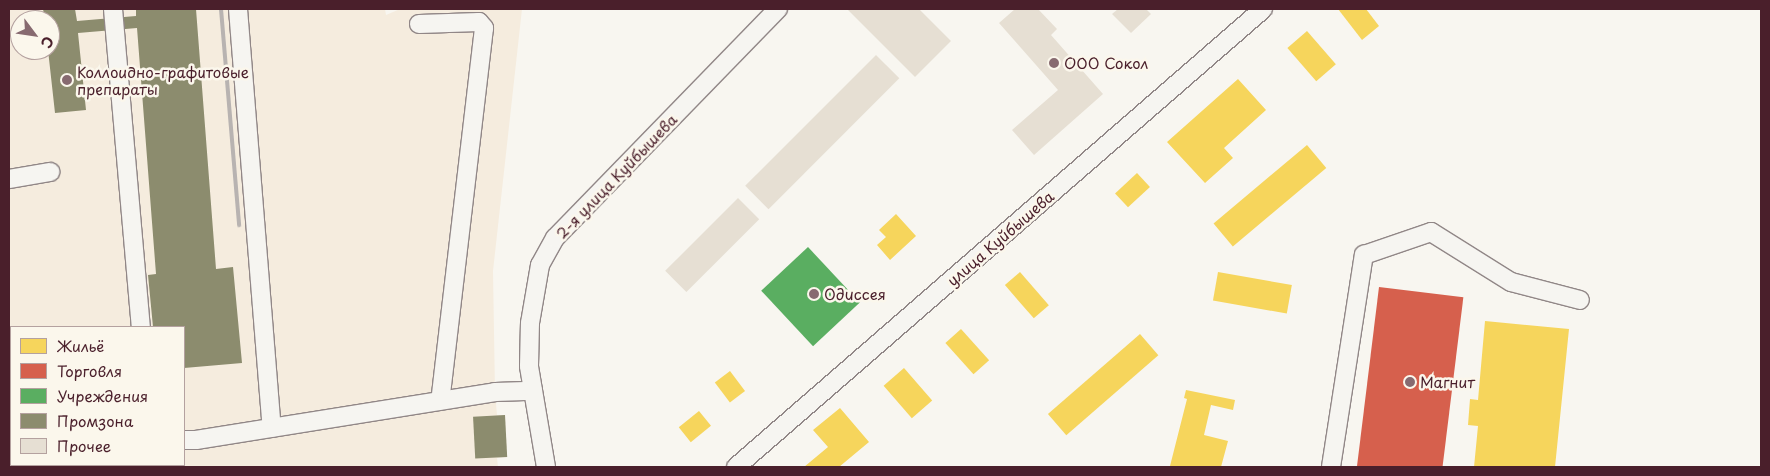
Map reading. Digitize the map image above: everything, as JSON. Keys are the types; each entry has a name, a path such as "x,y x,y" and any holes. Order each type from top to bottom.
{"street":[{"path":"114,9 141,326"},
{"path":"238,9 272,428"},
{"name":"2-я улица Куйбышева","path":"546,467 529,366 530,323 540,265 555,238 778,9"},
{"name":"улица Куйбышева","path":"736,467 1263,9"},
{"path":"419,24 479,22 484,28 440,400"},
{"path":"9,179 50,172"},
{"path":"1331,467 1364,255 1432,232 1511,282 1580,300"},
{"path":"185,440 272,428 495,392 533,391"}],"shaded area":[{"path":"9,9 385,9 386,15 400,9 522,9 493,271 495,392 497,415 505,415 507,457 497,458 498,467 9,467"}],"building: Жильё":[{"path":"1338,9 1366,9 1379,26 1362,40"},
{"path":"1307,31 1336,64 1316,81 1287,48"},
{"path":"1238,79 1266,110 1224,148 1233,158 1205,183 1167,142"},
{"path":"1307,145 1326,168 1233,246 1214,223"},
{"path":"1137,173 1150,187 1128,207 1115,193"},
{"path":"896,214 916,236 890,260 877,245 886,237 879,230"},
{"path":"1020,272 1049,305 1034,318 1005,285"},
{"path":"1218,272 1292,285 1287,314 1213,301"},
{"path":"1485,321 1569,329 1555,467 1474,467 1478,426 1468,425 1470,399 1478,400"},
{"path":"961,329 989,360 973,374 945,343"},
{"path":"1140,334 1158,355 1066,435 1048,414"},
{"path":"904,368 932,400 912,418 884,386"},
{"path":"730,371 745,391 730,402 715,382"},
{"path":"1186,390 1235,400 1233,410 1211,405 1204,435 1228,441 1221,467 1170,466 1187,399 1184,398"},
{"path":"840,408 869,442 839,467 804,467 828,447 813,430"},
{"path":"699,411 711,426 691,442 679,427"}],"building: Торговля":[{"name":"Магнит","path":"1379,287 1463,297 1443,467 1357,467"}],"building: Учреждения":[{"path":"808,247 860,303 813,346 761,291"}],"building: Промзона":[{"path":"43,9 75,9 77,21 136,16 136,9 196,9 216,269 233,267 242,363 185,368 185,326 153,326 148,275 156,274 137,28 78,33 86,110 55,113 49,60 60,60 60,10"},
{"path":"505,415 507,457 475,459 473,417"}],"building: Прочее":[{"path":"847,9 919,9 951,41 915,77"},
{"name":"ООО Сокол","path":"1015,9 1038,9 1057,29 1051,35 1103,94 1034,155 1012,130 1058,90 999,23"},
{"path":"1118,9 1146,9 1151,14 1131,33 1112,14"},
{"path":"876,55 899,78 769,209 745,186"},
{"path":"738,198 759,219 686,292 665,271"}],"railway":[{"path":"221,9 239,225"}],"place":[{"name":"ООО Сокол","path":"1054,63"},
{"name":"Коллоидно-графитовые препараты","path":"67,80"},
{"name":"Одиссея","path":"814,294"},
{"name":"Магнит","path":"1410,382"}]}
